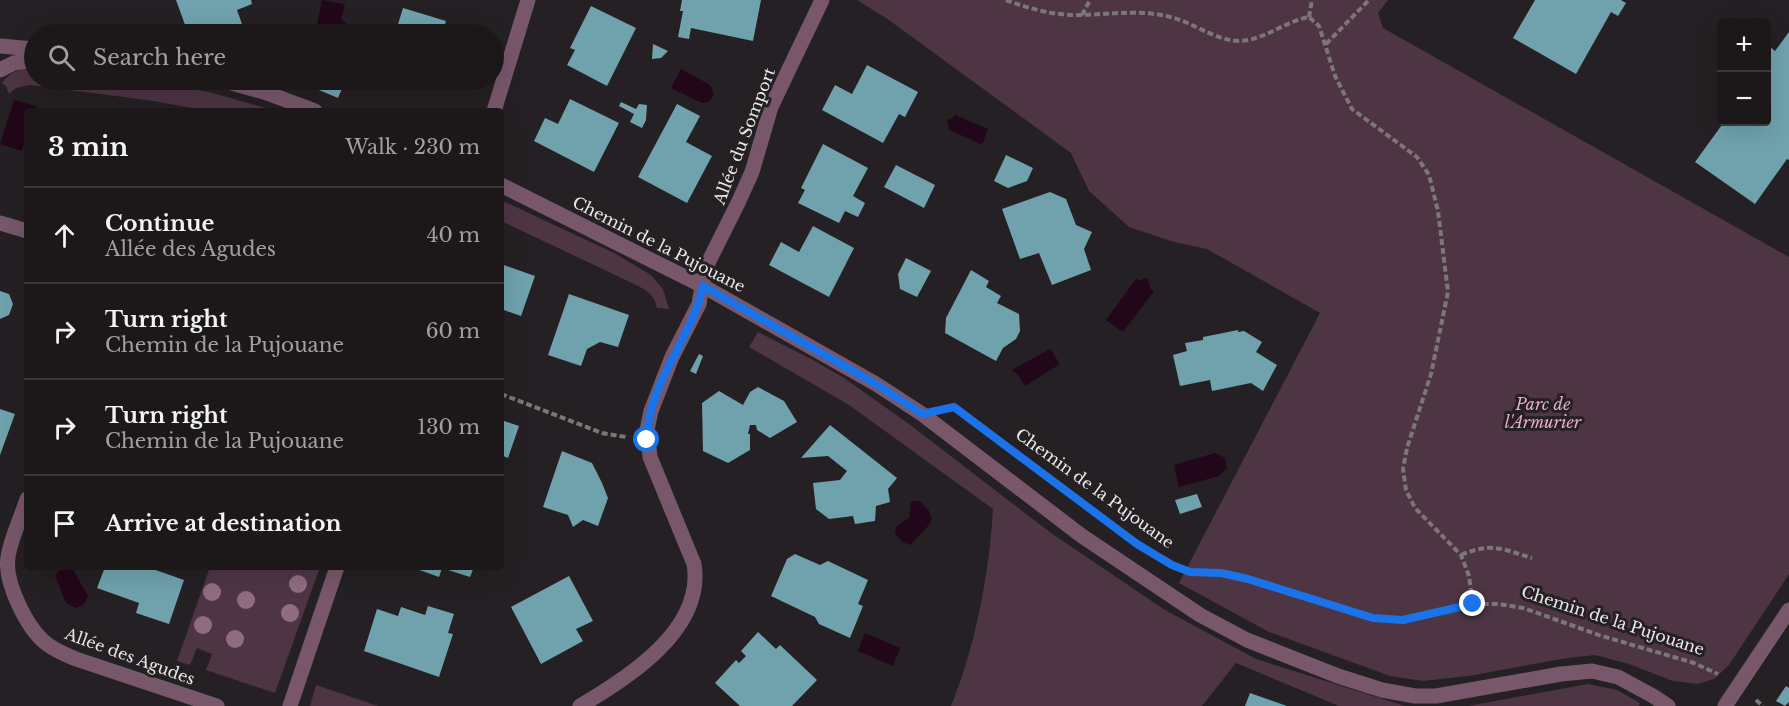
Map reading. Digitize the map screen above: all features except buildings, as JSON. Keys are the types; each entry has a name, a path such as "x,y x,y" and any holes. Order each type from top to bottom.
{"street":[{"path":"504,78 528,0"},
{"name":"Allée du Somport","path":"703,286 705,269 752,172 771,107 822,0"},
{"path":"0,46 24,48"},
{"path":"0,70 14,63 24,62"},
{"path":"256,90 307,108"},
{"path":"495,108 500,90"},
{"name":"Chemin de la Pujouane","path":"504,186 703,286 894,396 932,421 1082,536 1200,615 1247,640 1338,676 1382,690 1415,696 1436,696 1561,674 1592,671 1618,677 1668,706"},
{"path":"0,223 24,230"},
{"path":"580,706 641,665 667,641 682,619 694,590 695,573 691,555 650,457 647,440 651,411 672,357 699,304 703,286"},
{"name":"Allée des Agudes","path":"24,508 8,555 8,567 11,589 40,638 60,652 76,659 217,706"},
{"path":"290,706 336,570"},
{"path":"1725,706 1789,610"}],"path":[{"path":"1006,0 1055,14 1082,15 1129,11 1152,13 1175,18 1240,41 1264,34 1300,18 1309,17 1319,26 1335,76 1352,109 1417,157 1429,175 1438,211 1448,292 1431,374 1407,448 1403,469 1406,490 1415,508 1461,555 1469,576 1473,604"},
{"path":"1082,15 1090,0"},
{"path":"1309,17 1312,0"},
{"path":"1326,44 1369,0"},
{"path":"504,395 602,433 647,440"},
{"name":"Chemin de la Pujouane","path":"1080,502 1108,523"},
{"path":"1461,555 1493,547 1532,558"},
{"name":"Chemin de la Pujouane","path":"1163,560 1190,572 1221,573 1248,579 1373,618 1403,620 1473,604 1499,604 1523,608 1602,636 1694,663 1739,684"}],"green space":[{"name":"Parc de l'Armurier","path":"857,0 1388,0 1378,13 1383,28 1789,257 1789,574 1729,665 1714,679 1698,684 1673,681 1629,664 1595,655 1423,681 1390,676 1269,632 1179,583 1320,313 1207,249 1174,242 1129,227 1089,191 1071,153 886,18"},
{"path":"24,69 24,86 16,88 9,94 2,83 16,71"},
{"path":"69,90 198,90 265,108 192,108"},
{"path":"504,201 616,254 651,275 663,289 669,309 657,308 651,295 641,287 504,222"},
{"path":"758,332 844,378 909,424 1051,533 1165,610 1256,659 1405,706 1339,706 1236,663 1202,706 951,706 968,658 980,609 993,509 849,405 749,347"},
{"path":"209,570 319,570 275,693 206,670 212,654 197,648 190,665 177,661"},
{"path":"1588,684 1617,690 1640,703 1639,706 1468,706"},
{"path":"316,685 378,706 310,706"}],"shaded area":[{"path":"322,0 345,4 341,19 346,24 317,24"},
{"path":"681,69 710,85 714,94 709,102 702,103 671,88"},
{"path":"14,100 36,106 36,108 24,108 22,151 0,144"},
{"path":"955,115 988,129 982,145 948,129 947,120"},
{"path":"1136,279 1140,281 1148,279 1150,288 1154,291 1123,332 1106,320"},
{"path":"1050,349 1060,364 1025,386 1012,370"},
{"path":"1215,453 1225,458 1227,468 1219,476 1179,487 1174,465"},
{"path":"920,501 929,511 932,519 911,545 902,542 895,533 896,527 909,518 911,502"},
{"path":"59,570 73,570 88,596 85,602 75,608 66,603 55,576"},
{"path":"865,633 900,648 893,666 858,651"}],"route":[{"path":"647,440 651,411 672,357 699,304 703,286 876,384 922,414 954,407 1137,544 1172,565 1190,572 1221,573 1248,579 1373,618 1403,620 1473,604"}]}
